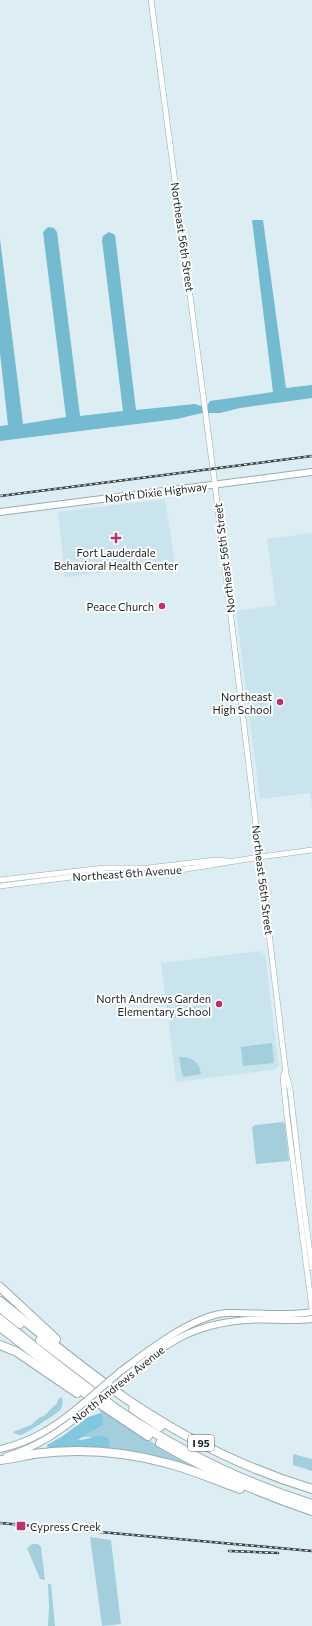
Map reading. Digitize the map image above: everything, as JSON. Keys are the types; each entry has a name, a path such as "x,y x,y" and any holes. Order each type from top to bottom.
{"highway":[{"path":"0,1287 109,1386"},
{"name":"I 95","path":"0,1301 109,1386 159,1419 207,1446 263,1472 312,1489"},
{"path":"0,1308 95,1383 146,1418 181,1439 230,1463 312,1495"},
{"path":"0,1319 96,1394 156,1434 231,1473 270,1490 312,1504"},
{"name":"I 95","path":"0,1327 91,1398 136,1428 210,1470 274,1497 312,1510"},
{"path":"0,1345 10,1348 20,1354 108,1415 136,1428"},
{"path":"0,1459 59,1452 91,1452 126,1455 166,1463 251,1493 274,1497"}],"main road":[{"name":"North Dixie Highway","path":"0,512 312,472"},
{"name":"North Andrews Avenue","path":"0,1449 23,1443 45,1432 65,1419 121,1371 155,1346 182,1329 225,1313 270,1313 295,1315 312,1312"},
{"name":"North Andrews Avenue","path":"0,1459 43,1442 62,1430 158,1350 184,1334 215,1323 249,1319 297,1321 312,1319"}],"street":[{"name":"Northeast 56th Street","path":"152,0 205,405 286,1070 290,1089 312,1268"},
{"name":"Northeast 6th Avenue","path":"0,886 103,874 143,874 174,871 312,850"},
{"name":"Northeast 6th Avenue","path":"0,880 104,868 148,868 216,860 230,862"},
{"name":"Northeast 56th Street","path":"286,1070 283,1078 287,1116 312,1309"}],"shaded area":[{"path":"252,220 263,220 286,388 312,385 312,398 240,408 220,413 202,413 177,419 0,441 0,426 8,425 0,353 0,239 23,424 66,417 43,232 48,227 54,228 57,232 80,416 123,411 102,240 103,236 109,232 115,235 136,410 195,404 207,406 210,401 273,392"},
{"name":"Fort Lauderdale Behavioral Health Center","path":"165,499 175,564 65,577 58,512"},
{"name":"Northeast High School","path":"312,533 312,806 310,793 260,799 236,611 276,605 267,539"},
{"name":"North Andrews Garden Elementary School","path":"260,951 265,955 279,1067 272,1070 176,1082 161,963"},
{"path":"196,1007 197,1015 173,1018 172,1010"},
{"path":"272,1043 274,1063 243,1066 241,1047"},
{"path":"179,1057 191,1059 197,1063 201,1074 184,1077 182,1074"},
{"path":"283,1122 285,1124 289,1161 256,1164 252,1127 255,1125"},
{"path":"62,1397 63,1403 61,1409 36,1427 21,1435 13,1432 31,1425 40,1417 44,1416 57,1403 58,1399"},
{"path":"99,1409 160,1447 207,1472 206,1474 110,1450 90,1437 83,1437 103,1425 103,1418"},
{"path":"101,1413 103,1425 78,1440 97,1436 108,1438 110,1450 85,1447 48,1449 47,1445 63,1436 88,1417"},
{"path":"293,1454 312,1459 312,1471 293,1465"},
{"path":"90,1537 111,1540 121,1624 102,1626"},
{"path":"32,1544 38,1544 41,1547 45,1580 40,1579 27,1548"},
{"path":"48,1584 51,1584 55,1626 48,1626"}],"railway":[{"path":"0,496 312,456"},
{"path":"0,1523 312,1551"},
{"path":"229,1551 278,1553"}],"place":[{"name":"Fort Lauderdale Behavioral Health Center","path":"116,538"},
{"name":"Peace Church","path":"162,606"},
{"name":"Northeast High School","path":"280,702"},
{"name":"North Andrews Garden Elementary School","path":"219,1004"},
{"name":"Cypress Creek","path":"21,1526"}]}
